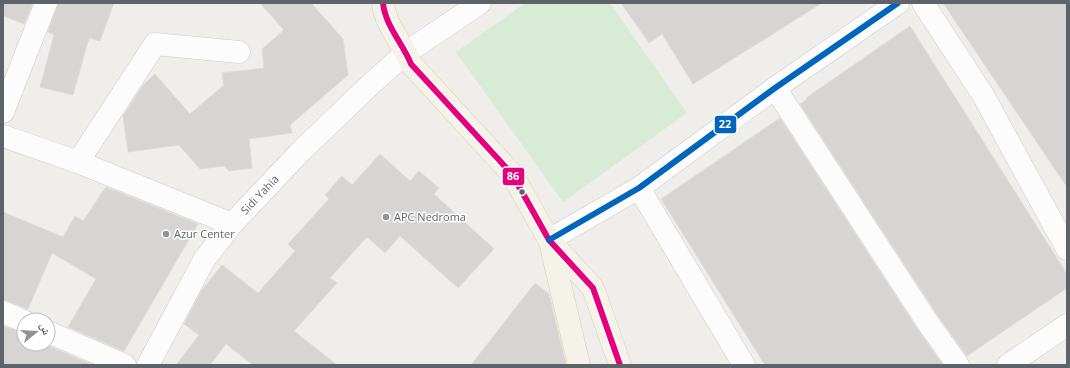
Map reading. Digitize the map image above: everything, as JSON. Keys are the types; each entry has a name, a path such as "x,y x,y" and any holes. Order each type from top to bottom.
{"main road":[{"path":"383,3 384,14 407,52 412,64 512,174 550,240 594,288 620,365"},
{"path":"550,240 564,306 579,365"}],"street":[{"path":"3,112 46,3"},
{"name":"Sidi Yahia","path":"148,365 204,260 232,224 300,152 371,84 407,52 480,3"},
{"path":"550,240 639,188 775,88 898,3"},
{"path":"923,3 983,95 1067,249"},
{"path":"78,162 155,44 240,52"},
{"path":"775,88 924,317 958,365"},
{"path":"3,136 78,162 232,224"},
{"path":"639,188 744,365"},
{"path":"3,312 16,318"},
{"path":"1008,365 1067,325"},
{"path":"56,335 125,365"}],"green space":[{"path":"525,3 610,3 687,113 563,202 456,52"}],"building":[{"path":"3,3 33,3 24,24 3,16"},
{"path":"58,3 114,3 100,41 89,38 73,95 40,87 54,35 48,32"},
{"path":"260,3 311,3 343,39 348,75 290,125 292,133 249,139 252,168 229,171 224,166 200,169 179,145 128,152 123,116 144,84 155,74 190,114 224,85 222,73 264,68 262,49 284,30"},
{"path":"621,3 822,3 693,84 662,34 649,43"},
{"path":"943,3 1067,3 1067,187"},
{"path":"910,26 1067,274 1067,288 967,356 938,316 800,104 807,99 806,98"},
{"path":"780,118 918,330 943,365 765,365 661,199"},
{"name":"APC Nedroma","path":"380,154 410,181 419,171 439,188 434,194 494,249 458,288 400,236 385,253 367,237 330,278 337,283 294,331 337,365 253,365 226,344 210,365 176,365 199,335 184,324 202,290 222,265 258,293 295,251 288,244 329,199 325,195 342,176 352,185"},
{"path":"106,187 198,224 124,351 68,327 96,279 52,253 28,309 3,300 3,212 63,237 75,216 83,221"},
{"path":"535,283 549,294 566,365 471,365"},
{"path":"3,326 16,330 16,352 56,352 56,349 93,365 3,365"}],"transit line":[{"name":"86","path":"383,3 387,19 411,64 512,174 549,240 593,288 620,365"},
{"name":"22","path":"549,240 639,188 775,88 898,3"}],"place":[{"name":"APC Nedroma","path":"386,217"},
{"name":"Azur Center","path":"166,234"}]}
